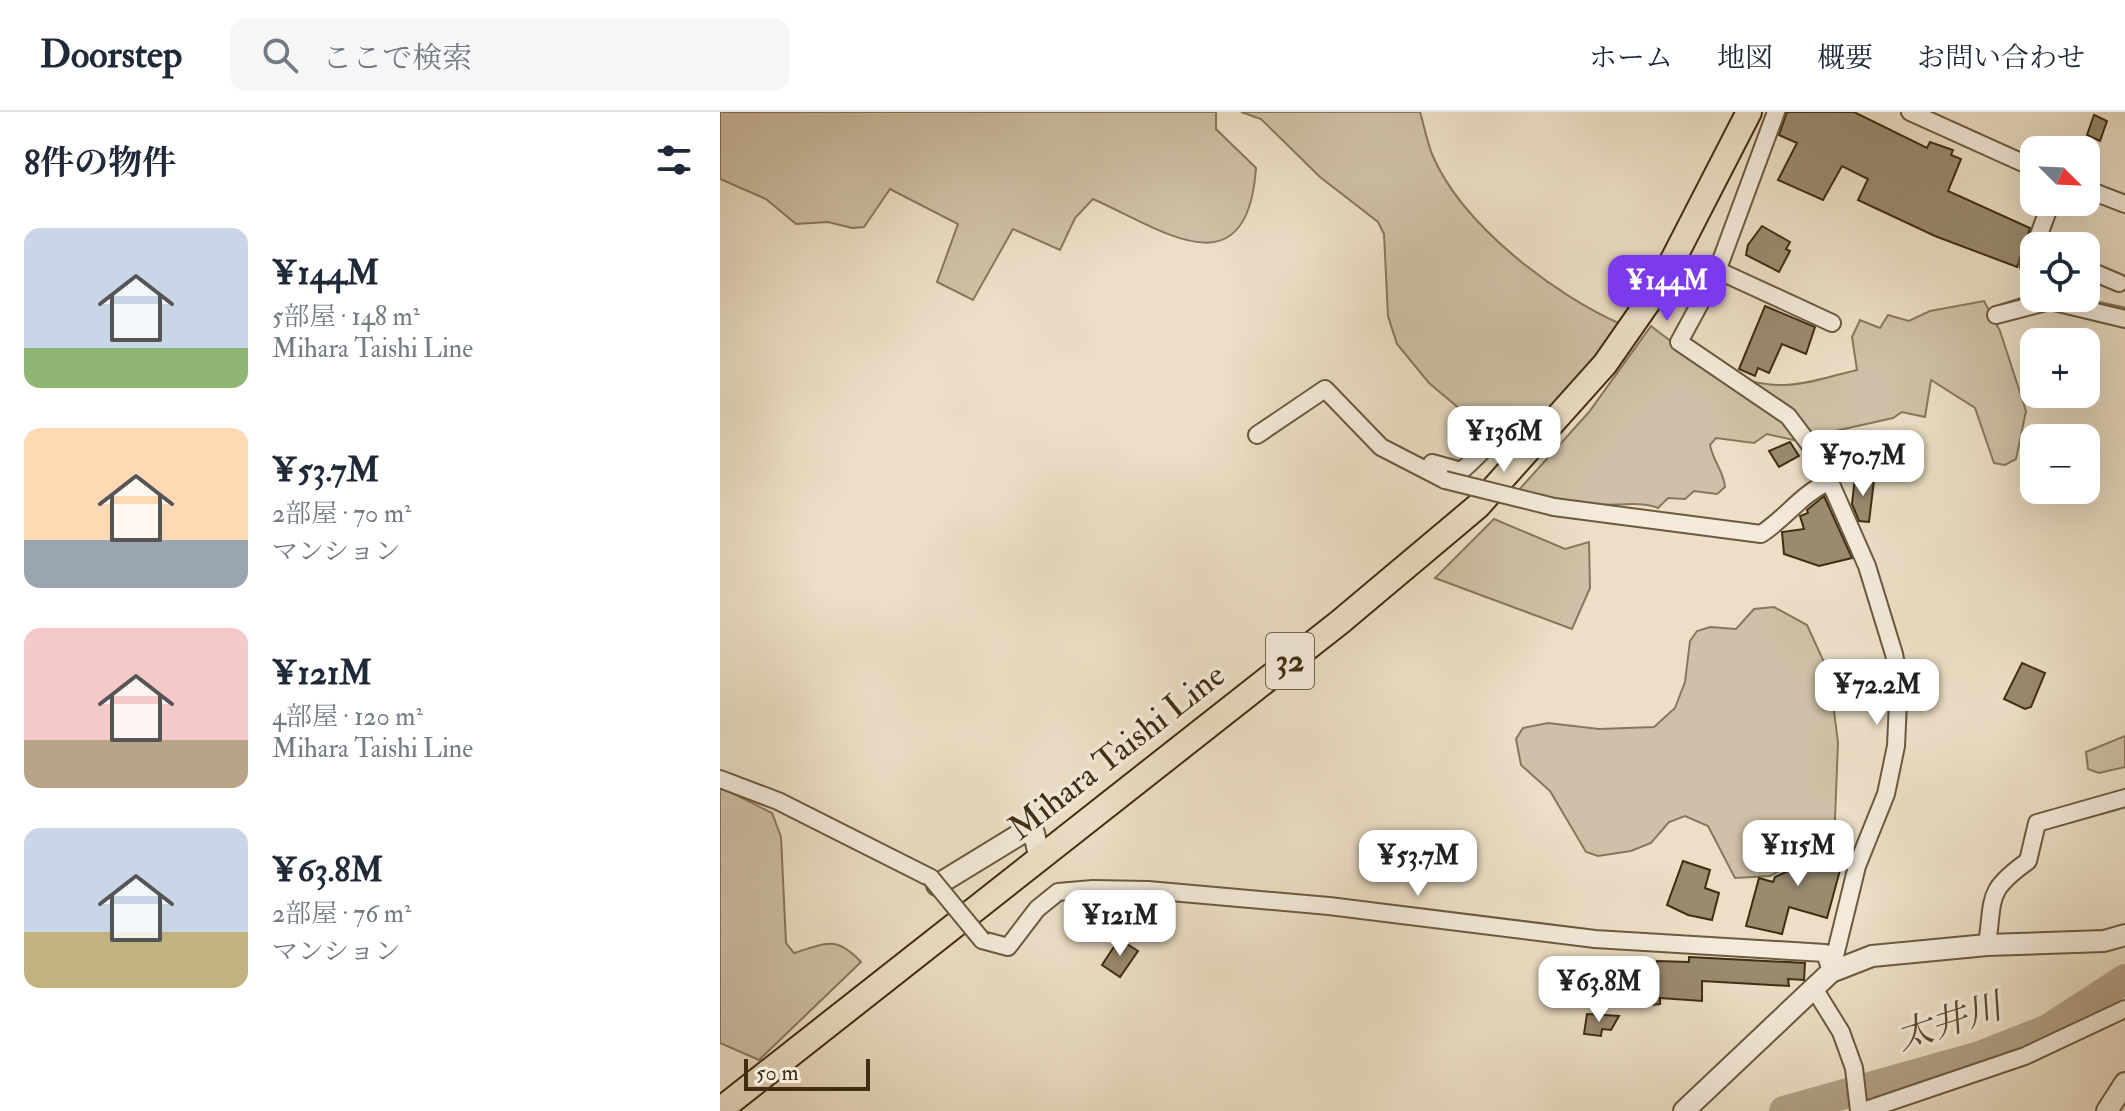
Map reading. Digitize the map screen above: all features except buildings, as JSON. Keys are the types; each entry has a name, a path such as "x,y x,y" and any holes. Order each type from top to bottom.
{"main road":[{"name":"Mihara Taishi Line","path":"720,1110 1352,612 1478,506 1605,364 1660,285 1749,112"}],"street":[{"path":"1776,112 1717,270 1679,342 1788,416 1819,457 1867,566 1899,680 1896,746 1886,794 1857,866 1831,972"},
{"path":"1910,112 2020,162"},
{"path":"2100,194 2125,204"},
{"path":"1717,270 1832,323"},
{"path":"2100,275 2119,283"},
{"path":"1996,315 2050,301 2125,319"},
{"path":"1257,435 1325,389 1381,447 1445,480 1554,507 1761,534 1781,521 1808,491 1830,481"},
{"path":"1395,456 1402,450 1449,470 1461,471 1498,436 1507,432 1540,439"},
{"path":"720,779 778,801 934,882 982,940 1008,947 1037,909 1058,892 1148,890 1329,906 1595,939 1825,953 1831,972"},
{"path":"1987,945 1994,892 2000,882 2028,861 2037,823 2125,798"},
{"path":"934,882 1022,833 1034,833 1039,856"},
{"path":"1684,1111 1831,972 1872,956 1987,945 2104,941 2125,935"},
{"path":"1815,990 1841,1032 1854,1068 1860,1109 2025,1056 2125,1009"},
{"path":"2107,1111 2125,1083"}],"shaded area":[{"path":"720,112 1216,112 1216,129 1256,168 1249,207 1236,230 1218,241 1197,242 1172,236 1093,199 1075,218 1060,250 1013,229 973,300 937,282 958,224 890,189 864,227 852,228 828,222 796,224 766,199 720,179"},
{"path":"1241,112 1420,112 1432,154 1446,180 1487,231 1540,277 1623,325 1569,395 1529,430 1460,409 1429,383 1397,344 1388,316 1384,234 1378,222 1320,177 1261,119"},
{"path":"1984,301 2000,331 2020,393 2020,408 2026,411 2023,424 2020,424 2016,459 2005,465 1994,463 1975,408 1931,380 1925,417 1902,412 1893,418 1826,433 1826,443 1815,445 1767,434 1754,443 1716,438 1710,445 1725,487 1717,494 1694,491 1685,499 1668,498 1658,508 1643,504 1596,505 1518,491 1589,412 1651,326 1713,367 1748,380 1793,385 1857,370 1852,337 1860,320 1880,328 1888,315 1909,321 1930,311"},
{"path":"1494,519 1565,549 1589,542 1590,588 1572,629 1435,578"},
{"path":"1774,607 1807,625 1829,673 1838,742 1835,819 1840,849 1811,840 1795,852 1787,867 1770,876 1735,878 1708,826 1685,816 1669,822 1651,843 1631,851 1598,856 1586,852 1550,791 1521,765 1516,739 1523,728 1548,723 1599,729 1654,727 1675,708 1685,682 1690,641 1697,631 1710,627 1736,629 1754,609"},
{"path":"2125,736 2125,767 2099,773 2088,769 2086,752"},
{"path":"720,787 772,813 781,837 786,943 794,953 815,946 838,945 861,962 759,1060 720,1043"}],"waterway":[{"path":"2004,305 2020,300"},
{"path":"2100,304 2125,309"},
{"name":"太井川","path":"1784,1111 1980,1056 2048,1029 2125,979"}]}
